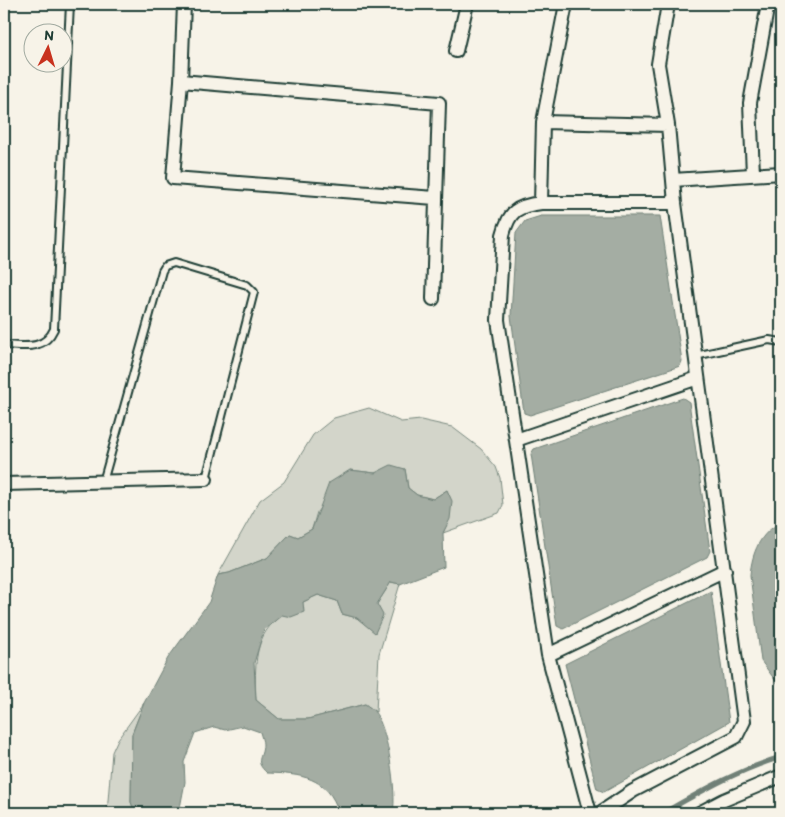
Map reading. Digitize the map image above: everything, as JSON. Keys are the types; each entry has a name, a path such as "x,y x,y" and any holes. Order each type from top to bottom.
{"street":[{"path":"184,4 181,81 173,178 435,198"},
{"path":"456,52 467,4"},
{"path":"541,203 543,122 566,4"},
{"path":"600,813 633,791 736,737 742,730 744,712 675,203 668,126 658,64 668,4"},
{"path":"753,174 750,103 768,4"},
{"path":"181,81 439,103 433,299"},
{"path":"543,122 668,126"},
{"path":"673,180 781,173"},
{"path":"590,813 548,655 498,320 503,235 506,223 512,213 522,206 541,203 675,203"},
{"path":"516,440 698,378"},
{"path":"4,484 206,479"},
{"path":"548,655 725,570"},
{"path":"699,813 724,800 781,776"}],"lane":[{"path":"4,345 36,346 45,342 54,329 70,4"},
{"path":"103,482 162,271 165,266 174,263 247,285 254,292 206,479"},
{"path":"695,356 769,340 781,342"}],"shaded area":[{"path":"541,216 660,216 682,361 680,366 530,415 524,413 511,316 516,233 525,221"},
{"path":"683,398 689,402 710,551 707,557 563,629 557,626 531,454 534,449"},
{"path":"369,408 401,422 421,420 452,427 481,449 496,467 500,478 503,505 499,513 443,533 450,512 447,490 433,499 417,495 408,488 405,469 375,473 350,470 317,512 312,529 298,537 290,534 267,558 229,573 218,575 260,500 284,482 313,435 334,418"},
{"path":"391,465 405,469 408,488 417,495 433,499 447,490 452,501 450,519 443,533 444,567 400,584 391,582 377,604 383,615 375,633 357,618 342,614 337,601 318,595 303,602 304,612 291,617 282,615 264,630 254,663 256,700 279,719 308,719 365,704 374,711 383,731 390,760 394,791 393,813 339,813 328,791 311,779 291,774 267,773 260,765 263,744 260,732 243,726 225,730 214,727 195,733 184,762 185,782 179,813 135,813 131,802 132,734 144,703 168,658 209,602 218,575 229,573 267,558 290,534 298,537 312,529 329,483 350,470 375,473"},
{"path":"781,523 781,688 761,661 750,575 758,544 768,532"},
{"path":"391,582 400,584 379,654 376,712 365,704 308,719 279,719 256,700 255,679 259,647 264,634 283,614 318,595 337,601 342,614 357,618 375,632 377,604"},
{"path":"711,591 729,722 604,792 597,789 565,664"},
{"path":"144,703 132,734 131,802 135,813 107,813 112,752 118,739"}],"waterway":[{"path":"663,813 735,775 781,757"}]}
